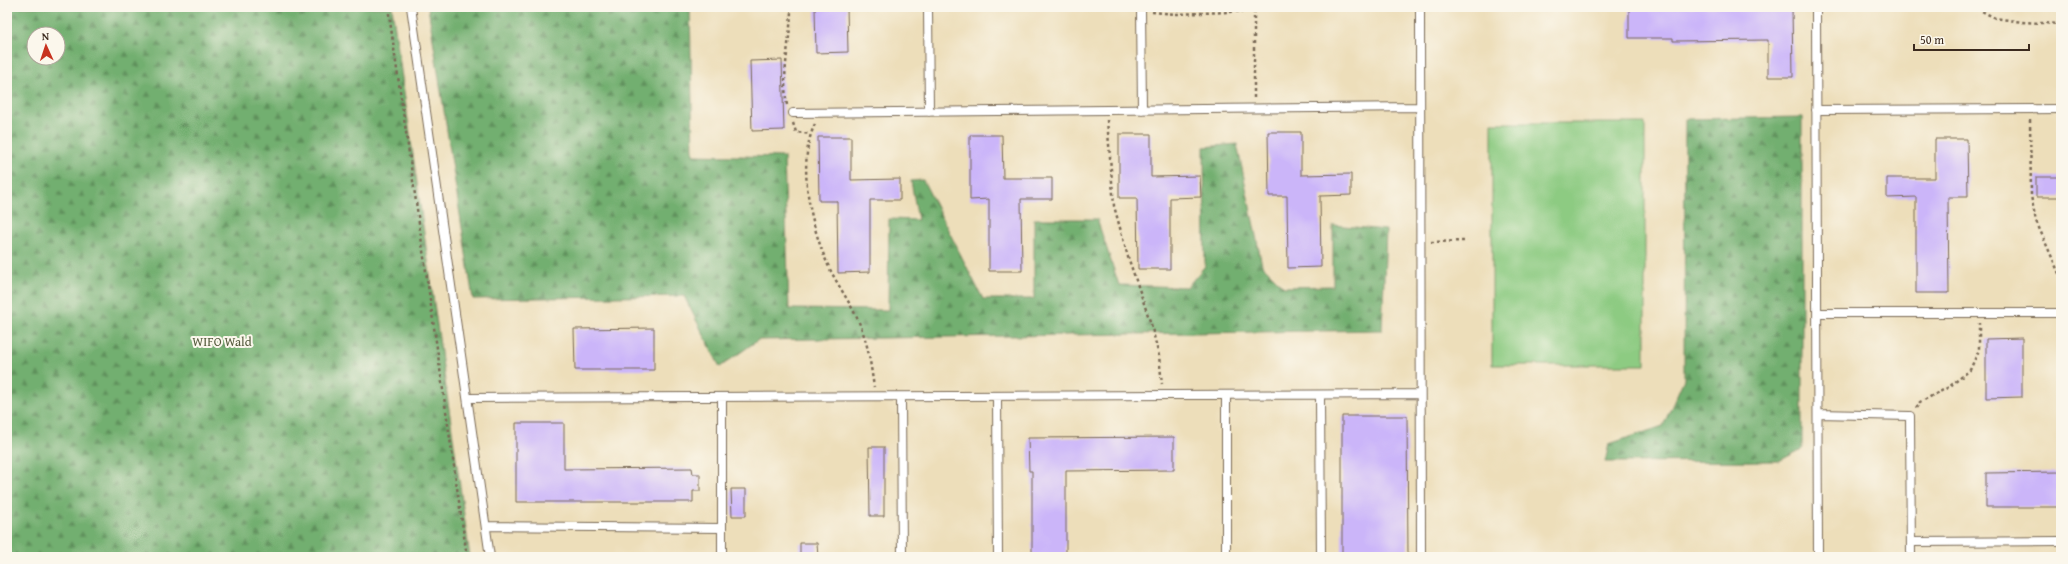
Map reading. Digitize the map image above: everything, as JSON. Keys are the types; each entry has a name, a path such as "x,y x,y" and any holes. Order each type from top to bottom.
{"lane":[{"path":"411,7 490,557"},
{"path":"928,7 929,112"},
{"path":"1420,7 1421,557"},
{"path":"1816,7 1818,557"},
{"path":"1141,9 1142,110"},
{"path":"791,113 1420,107"},
{"path":"1816,110 2061,109"},
{"path":"1818,313 2061,313"},
{"path":"468,398 1420,394"},
{"path":"1226,395 1226,557"},
{"path":"1320,395 1321,557"},
{"path":"997,396 998,557"},
{"path":"722,397 722,557"},
{"path":"901,397 902,557"},
{"path":"1818,414 1910,416 1911,557"},
{"path":"486,526 722,528"},
{"path":"1911,542 2061,541"}],"path":[{"path":"388,7 467,557"},
{"path":"791,7 791,29 786,69 791,113 796,132 810,134"},
{"path":"1141,9 1176,14 1264,8 1307,7"},
{"path":"1834,7 1976,8 1995,18 2022,22 2061,24"},
{"path":"1254,9 1254,109"},
{"path":"1107,110 1114,206 1128,257 1151,324 1159,356 1163,396"},
{"path":"2030,110 2031,196 2036,221 2057,265 2061,278"},
{"path":"821,113 810,134 806,152 807,191 817,234 828,266 844,291 862,330 871,362 875,396"},
{"path":"1420,242 1464,241"},
{"path":"1910,416 1920,402 1949,387 1970,370 1980,350 1979,313"}],"green space":[{"name":"WIFO Wald","path":"7,7 392,7 470,557 7,557"},
{"path":"428,7 690,7 693,155 784,157 789,309 888,310 889,219 918,220 911,181 923,180 983,299 1034,299 1034,219 1097,219 1119,285 1187,287 1205,266 1204,147 1237,144 1262,265 1284,287 1333,286 1333,225 1386,230 1382,330 758,340 720,367 684,296 473,299"},
{"path":"1802,117 1802,449 1779,461 1605,462 1609,444 1663,426 1684,379 1685,119"},
{"path":"1492,123 1645,123 1645,365 1492,365"}],"building":[{"path":"815,7 847,7 848,52 816,53"},
{"path":"1629,7 1792,7 1793,77 1768,77 1768,40 1673,41 1673,38 1629,38"},
{"path":"782,60 784,130 752,131 750,61"},
{"path":"1268,132 1301,132 1301,175 1351,174 1351,195 1320,196 1321,267 1288,268 1287,196 1269,196"},
{"path":"1119,134 1151,134 1151,177 1200,176 1201,197 1170,198 1170,269 1138,269 1137,198 1119,198"},
{"path":"970,135 1002,135 1003,178 1052,178 1052,199 1021,199 1022,271 989,271 989,199 970,200"},
{"path":"818,137 851,137 851,180 900,179 900,200 870,200 870,272 838,273 837,201 819,201"},
{"path":"1935,139 1967,139 1968,197 1948,197 1949,293 1916,293 1916,197 1887,198 1887,178 1935,178"},
{"path":"2036,177 2061,177 2061,197 2036,197"},
{"path":"654,328 654,370 575,370 574,329"},
{"path":"2022,338 2022,397 1986,398 1986,339"},
{"path":"1342,416 1407,416 1408,557 1342,557"},
{"path":"516,423 564,423 564,469 692,468 693,474 700,474 700,491 693,491 693,502 516,502"},
{"path":"1174,437 1174,470 1066,471 1066,557 1032,557 1032,471 1029,471 1028,438"},
{"path":"869,447 884,447 884,516 870,516"},
{"path":"2061,472 2061,507 1986,507 1986,473"},
{"path":"731,489 746,489 746,516 732,516"},
{"path":"800,543 817,543 818,557 800,557"}]}
